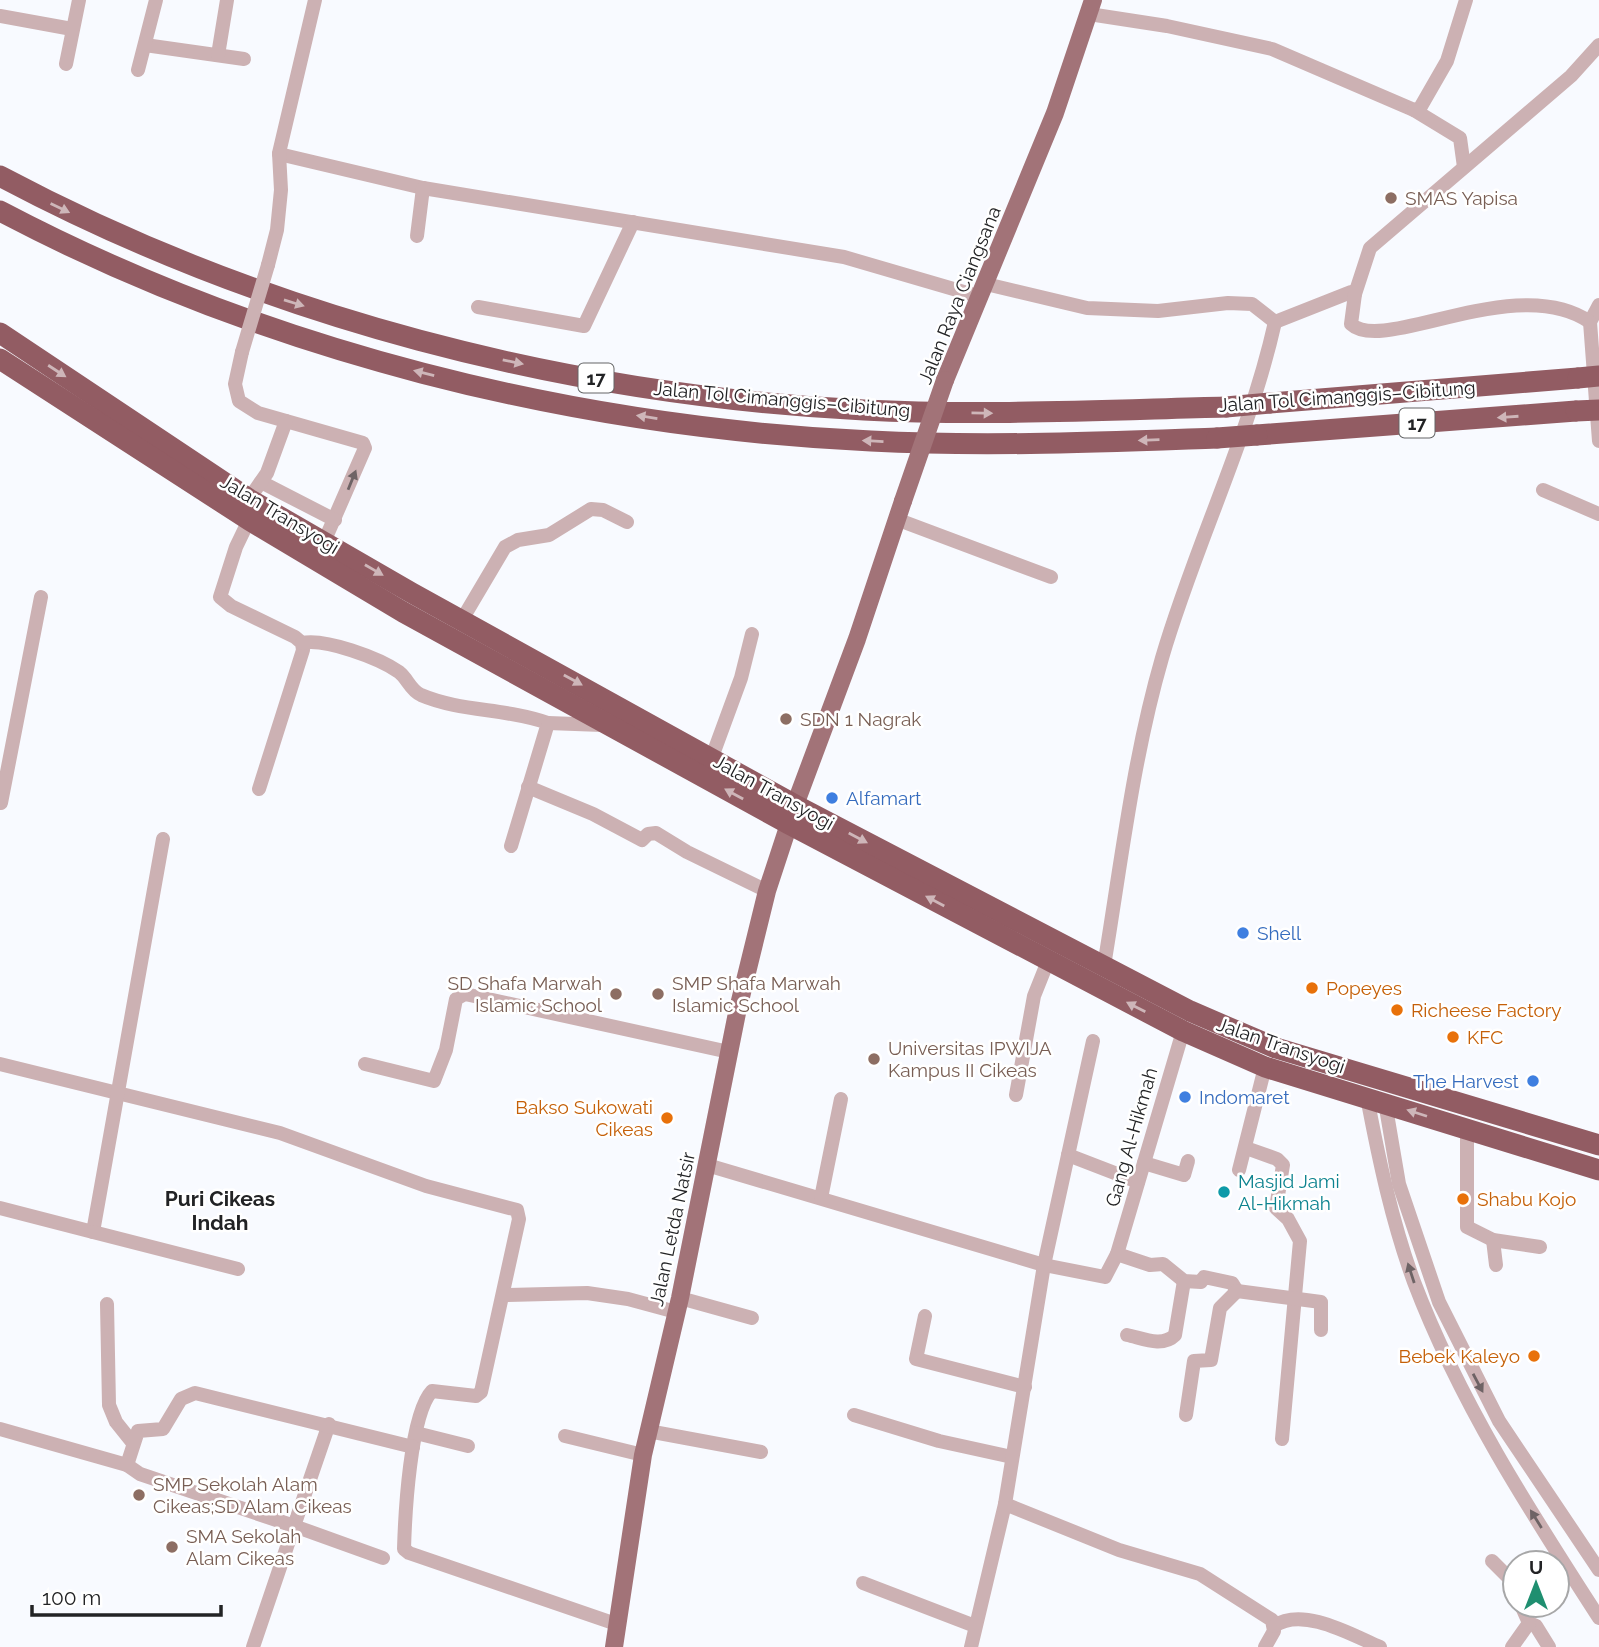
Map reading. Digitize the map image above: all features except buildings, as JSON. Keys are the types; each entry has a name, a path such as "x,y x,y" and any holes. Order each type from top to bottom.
{"highway":[{"name":"Jalan Tol Cimanggis–Cibitung","path":"0,176 61,209 186,264 288,301 430,343 557,371 692,394 862,410 985,414 1226,407 1588,377"},
{"name":"Jalan Tol Cimanggis–Cibitung","path":"0,211 47,236 171,290 279,330 421,373 553,402 691,424 867,441 986,445 1217,438 1599,410"},
{"name":"Jalan Transyogi","path":"0,333 255,490 324,542 712,757 792,815 1048,961 1183,1031 1265,1067 1599,1170"},
{"name":"Jalan Transyogi","path":"0,359 249,520 403,612 609,725 1104,966 1226,1029 1276,1048 1599,1145"},
{"path":"403,612 412,593"},
{"path":"1515,1144 1522,1122"}],"main road":[{"name":"Jalan Raya Ciangsana","path":"792,815 858,639 896,519 946,380 1055,113 1091,7"},
{"name":"Jalan Letda Natsir","path":"614,1647 620,1625 643,1455 678,1305 729,1052 766,891 792,815"}],"street":[{"path":"66,64 79,0"},
{"path":"138,70 156,0"},
{"path":"218,55 227,0"},
{"path":"315,0 279,155 280,203 268,265 235,384 239,401 258,413 363,443 365,447 324,542"},
{"path":"1414,110 1420,108 1447,61 1466,0"},
{"path":"1091,7 1272,49 1414,110 1460,138 1464,167"},
{"path":"0,16 72,29"},
{"path":"145,45 244,59"},
{"path":"1590,322 1574,311 1537,304 1452,314 1371,333 1350,324 1354,294 1370,248 1571,76 1599,45"},
{"path":"279,155 424,188 844,257 984,290 1087,308 1158,310 1228,303 1252,304 1275,322"},
{"path":"417,236 424,188"},
{"path":"478,307 584,326 633,222"},
{"path":"1275,322 1351,292 1354,294"},
{"path":"1599,305 1590,322 1599,441"},
{"path":"1104,966 1136,776 1161,661 1183,591 1262,383 1275,322"},
{"path":"286,421 255,490 335,520"},
{"path":"1543,490 1599,514"},
{"path":"463,618 505,547 518,540 550,535 591,509 604,510 627,522"},
{"path":"896,519 1051,577"},
{"path":"249,520 236,547 220,597 231,607 302,643 324,641 395,670 420,694 463,707 501,710 548,723 609,725"},
{"path":"0,805 41,597"},
{"path":"712,757 741,677 752,634"},
{"path":"259,789 303,650 302,643"},
{"path":"511,846 548,723"},
{"path":"528,788 593,814 642,840 656,833 766,891"},
{"path":"93,1231 163,839"},
{"path":"1016,1095 1034,996 1048,961"},
{"path":"365,1064 433,1081 446,1050 456,999 465,994 729,1052"},
{"name":"Gang Al-Hikmah","path":"1117,1254 1183,1031"},
{"path":"971,1647 1005,1504 1044,1265 1093,1041"},
{"path":"0,1065 280,1133 426,1186 517,1210 519,1219 505,1295 481,1392 476,1396 431,1392 414,1440 406,1551 620,1625"},
{"path":"1239,1170 1265,1067"},
{"path":"821,1198 841,1099"},
{"path":"1376,1100 1432,1305 1488,1440 1599,1618"},
{"path":"1467,1129 1466,1224 1469,1229 1493,1240 1540,1247"},
{"path":"1246,1148 1277,1159 1283,1165 1276,1209 1288,1219 1300,1241 1282,1439"},
{"path":"1069,1155 1139,1182"},
{"path":"1144,1163 1184,1175 1188,1161"},
{"path":"707,1165 1044,1265 1105,1277 1117,1254 1150,1265 1163,1264 1184,1281 1201,1282 1205,1277 1232,1283 1237,1291 1321,1302 1321,1330"},
{"path":"0,1208 238,1269"},
{"path":"1493,1240 1496,1265"},
{"path":"1127,1335 1162,1343 1170,1340 1175,1335 1184,1281"},
{"path":"1186,1415 1194,1361 1210,1360 1220,1308 1237,1291"},
{"path":"505,1295 587,1293 752,1318"},
{"path":"107,1304 109,1405 111,1414 132,1442"},
{"path":"1432,1305 1499,1421 1599,1570"},
{"path":"925,1316 916,1359 1025,1387"},
{"path":"127,1465 132,1442 138,1431 163,1429 181,1399 195,1393 329,1424 414,1440 467,1446"},
{"path":"854,1415 939,1441 1012,1457"},
{"path":"253,1647 329,1424"},
{"path":"0,1429 127,1465 140,1474 383,1558"},
{"path":"648,1431 761,1452"},
{"path":"565,1436 643,1455"},
{"path":"1005,1504 1119,1550 1200,1574 1272,1620 1275,1626"},
{"path":"1492,1561 1501,1570"},
{"path":"863,1583 975,1626"},
{"path":"1265,1647 1275,1626 1291,1618 1308,1620 1380,1647"},
{"path":"1528,1619 1536,1626 1549,1647"},
{"path":"1512,1647 1530,1623"}],"place":[{"name":"SMAS Yapisa","path":"1391,198"},
{"name":"SDN 1 Nagrak","path":"786,719"},
{"name":"Alfamart","path":"832,798"},
{"name":"Shell","path":"1243,933"},
{"name":"Popeyes","path":"1312,988"},
{"name":"SD Shafa Marwah Islamic School","path":"616,994"},
{"name":"SMP Shafa Marwah Islamic School","path":"658,994"},
{"name":"Richeese Factory","path":"1397,1010"},
{"name":"KFC","path":"1453,1037"},
{"name":"Universitas IPWIJA Kampus II Cikeas","path":"874,1059"},
{"name":"The Harvest","path":"1533,1081"},
{"name":"Indomaret","path":"1185,1097"},
{"name":"Bakso Sukowati Cikeas","path":"667,1118"},
{"name":"Masjid Jami Al-Hikmah","path":"1224,1192"},
{"name":"Shabu Kojo","path":"1463,1199"},
{"name":"Bebek Kaleyo","path":"1534,1356"},
{"name":"SMP Sekolah Alam Cikeas;SD Alam Cikeas","path":"139,1495"},
{"name":"SMA Sekolah Alam Cikeas","path":"172,1547"}],"district":[{"name":"Puri Cikeas Indah","path":"220,1210"}]}
